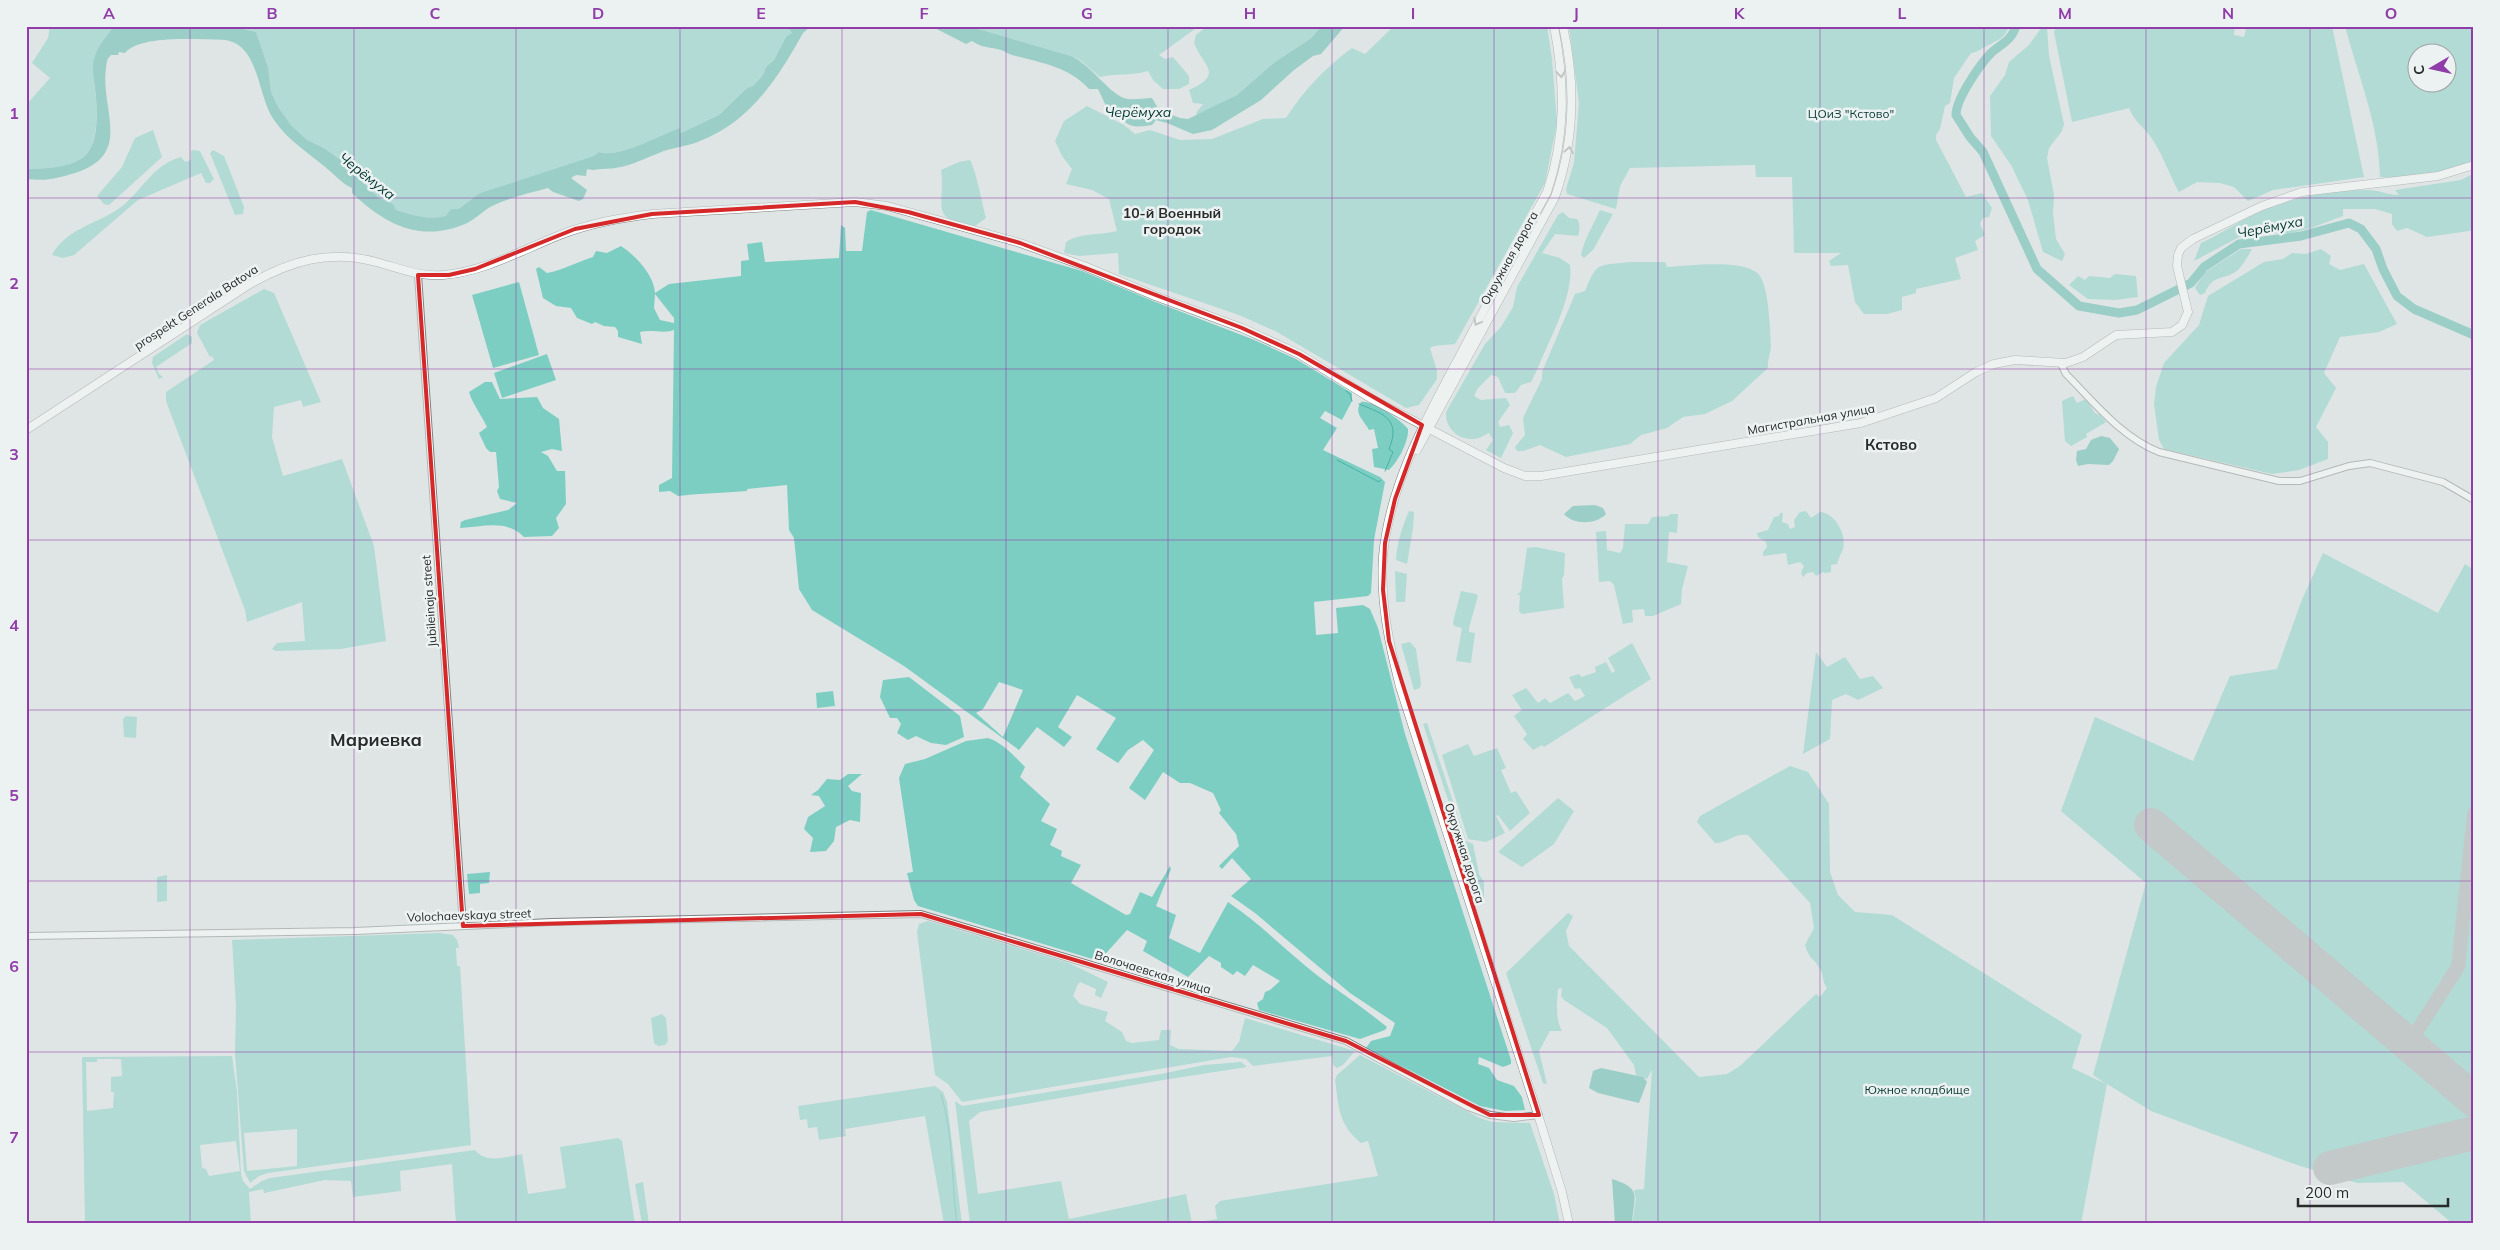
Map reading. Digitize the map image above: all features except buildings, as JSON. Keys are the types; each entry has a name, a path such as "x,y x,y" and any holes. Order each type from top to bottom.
{"main road":[{"name":"Окружная дорога","path":"1554,26 1563,104 1561,137 1556,166 1547,192 1426,427 1400,483 1387,531 1383,566 1384,603 1391,653 1439,808 1539,1115 1562,1192 1569,1224"},
{"name":"Окружная дорога","path":"1426,427 1555,196 1565,168 1571,138 1573,103 1563,26"},
{"path":"2061,364 2083,357 2116,335 2128,333 2157,334 2176,330 2185,321 2187,303 2178,269 2179,252 2189,242 2278,199 2328,188 2438,176 2474,165"},
{"name":"Магистральная улица","path":"652,214 846,202 887,206 1020,243 1084,266 1147,293 1248,331 1299,354 1372,399 1510,471 1525,476 1541,476 1861,423 1926,402 1944,394 1976,372 1994,364 2023,360 2061,364"},
{"name":"prospekt Generala Batova","path":"26,430 250,284 294,263 325,256 350,256 418,275 441,276 475,269 575,229 620,218 652,214"}],"street":[{"name":"Jubileinaja street","path":"418,275 463,926"},
{"path":"2061,364 2066,374 2114,422 2147,447 2174,457 2279,481 2300,481 2365,463 2443,482 2474,500"},
{"name":"Volochaevskaya street","path":"26,936 240,933 898,913 930,916"},
{"name":"Волочаевская улица","path":"930,916 1344,1041 1466,1105 1490,1115 1514,1118 1539,1115"}],"highlighted area":[{"path":"855,202 908,212 1020,243 1242,328 1299,354 1422,425 1395,499 1385,543 1383,590 1389,641 1539,1115 1490,1115 1346,1041 921,914 463,926 418,275 449,275 475,269 575,229 652,214"}],"green space":[{"path":"50,26 114,26 101,47 94,65 96,118 95,134 91,147 85,156 75,162 63,166 26,169 26,105 50,78 32,63 48,38"},
{"path":"231,26 788,26 792,33 784,41 774,60 766,67 763,75 719,115 681,133 680,128 627,150 607,153 599,152 595,156 480,193 446,217 417,218 396,210 392,204 379,198 352,172 349,166 324,148 307,140 291,125 278,107 271,92 268,67 256,32"},
{"path":"958,26 1199,26 1159,55 1165,59 1173,57 1189,76 1189,84 1179,89 1163,89 1153,80 1148,71 1100,77 1080,60 1071,56 975,28 967,29"},
{"path":"1207,26 1322,26 1310,39 1275,62 1237,95 1198,116 1196,113 1203,104 1193,103 1189,90 1200,84 1209,74 1206,64 1194,43 1196,35"},
{"path":"1394,26 1547,26 1552,59 1557,123 1545,183 1455,344 1430,348 1437,371 1437,379 1419,405 1406,408 1277,332 1239,315 1119,274 1118,253 1079,256 1064,253 1066,242 1072,239 1084,235 1117,231 1109,199 1092,190 1066,184 1072,169 1062,156 1055,141 1064,121 1087,106 1124,125 1135,134 1150,130 1180,140 1212,139 1263,119 1286,118 1300,98 1333,63 1352,48 1365,54"},
{"name":"ЦОиЗ \"Кстово\"","path":"1569,26 2009,26 2000,39 1971,53 1954,78 1950,103 1945,106 1940,129 1936,135 1936,140 1966,197 1982,193 1992,208 1989,217 1983,218 1980,224 1985,235 1975,241 1978,250 1955,258 1961,279 1916,289 1916,293 1902,297 1902,310 1887,314 1864,314 1855,302 1848,265 1831,266 1829,261 1841,253 1794,253 1792,177 1756,177 1755,165 1630,168 1620,186 1616,209 1567,194 1566,189 1574,163 1579,103"},
{"path":"2047,26 2049,56 2064,124 2062,131 2049,148 2047,158 2054,195 2053,214 2056,239 2065,254 2062,261 2043,252 2028,200 2011,165 1991,136 1990,96 2005,75 2009,62 2029,45 2042,27"},
{"path":"2057,26 2235,26 2234,35 2244,37 2247,26 2332,26 2364,177 2273,190 2248,201 2234,187 2220,183 2197,182 2179,192 2154,142 2129,108 2072,122 2054,32"},
{"path":"2345,26 2474,26 2474,161 2451,170 2428,175 2380,177 2376,138"},
{"path":"153,130 162,157 109,205 104,204 97,196 122,167 135,138"},
{"path":"213,150 224,156 244,207 243,214 235,215 210,153"},
{"path":"191,151 200,151 214,179 210,183 206,183 201,173 138,200 74,255 63,258 52,255 58,246 72,233 117,210 162,166 181,157 185,162 191,160"},
{"path":"970,160 986,218 975,226 950,220 944,215 941,201 941,170 959,162"},
{"path":"2474,173 2474,229 2469,231 2427,237 2407,228 2397,231 2392,224 2392,214 2375,209 2343,209 2343,216 2311,228 2291,233 2245,234 2194,261 2201,243 2252,216 2285,202 2312,195 2354,190 2372,190 2399,195 2395,190 2461,180"},
{"path":"871,210 1082,271 1252,339 1296,359 1352,393 1352,401 1342,420 1325,411 1320,418 1337,428 1323,450 1380,477 1385,482 1374,540 1371,593 1368,596 1314,602 1316,635 1338,633 1336,608 1363,605 1370,609 1378,628 1405,734 1511,1060 1511,1064 1503,1067 1479,1057 1478,1064 1489,1068 1497,1080 1514,1086 1522,1097 1525,1110 1505,1111 1480,1106 1366,1048 1371,1041 1390,1036 1395,1023 1350,993 1255,913 1231,896 1251,879 1232,858 1222,869 1219,866 1239,846 1236,834 1219,813 1221,810 1213,793 1190,783 1180,783 1163,772 1145,800 1129,788 1154,750 1143,740 1128,750 1118,763 1096,749 1116,718 1077,695 1058,727 1072,737 1064,747 1037,727 1019,750 904,666 812,610 799,589 794,538 789,530 787,485 747,489 747,491 678,496 670,491 659,492 659,485 672,478 674,330 666,332 640,332 642,344 618,337 618,331 615,327 604,326 595,322 592,324 577,318 571,308 556,306 543,298 536,269 539,267 547,273 553,272 593,257 596,251 607,253 621,246 643,266 651,279 655,293 669,284 741,276 741,261 749,260 747,244 762,242 765,262 839,258 841,225 845,228 846,251 862,251 867,212","holes":["655,294 674,318 674,323 660,320 654,308","999,682 1023,690 1003,737 976,713 983,709"]},
{"path":"1600,210 1613,214 1593,250 1584,258 1581,255 1584,243"},
{"path":"1563,212 1569,218 1578,220 1579,232 1578,236 1555,234 1542,253 1560,258 1570,265 1570,277 1560,318 1537,370 1531,382 1521,385 1515,393 1505,393 1498,377 1491,375 1478,388 1474,396 1481,400 1506,398 1510,405 1498,422 1500,427 1509,425 1513,433 1501,458 1486,450 1493,440 1489,433 1474,439 1458,435 1450,428 1446,412 1485,344 1501,327 1513,307 1517,287 1558,215"},
{"path":"2241,249 2252,249 2240,268 2216,280 2208,287 2205,293 2200,295 2195,288 2204,273"},
{"path":"2321,249 2331,256 2329,264 2340,270 2364,264 2397,324 2379,332 2340,337 2324,373 2336,388 2316,427 2328,442 2328,459 2299,470 2272,474 2164,449 2159,440 2154,404 2156,387 2164,363 2199,325 2208,296 2264,262 2283,259 2292,253 2306,254"},
{"path":"1629,262 1665,262 1667,267 1716,264 1753,270 1760,276 1763,282 1767,300 1771,345 1768,368 1732,401 1705,414 1683,417 1667,428 1641,435 1630,444 1566,457 1540,445 1523,451 1517,451 1515,447 1525,435 1523,418 1542,379 1542,372 1575,294 1585,291 1593,274 1600,267"},
{"path":"2115,274 2136,276 2138,297 2115,300 2088,299 2069,285 2078,276 2085,280 2089,276 2110,278"},
{"path":"519,282 539,355 493,368 472,295"},
{"path":"264,289 274,293 321,402 303,407 301,400 274,407 272,437 283,476 342,459 374,546 386,641 341,649 276,651 272,649 277,643 305,641 302,602 247,622 245,610 166,401 166,392 214,360 212,356 210,357 197,333 200,325"},
{"path":"187,334 192,337 192,343 156,367 159,374 163,377 159,379 152,363 153,357"},
{"path":"547,354 556,380 502,398 494,373"},
{"path":"485,382 492,382 500,399 537,397 543,408 559,419 562,451 552,449 541,452 548,456 557,471 565,471 566,504 556,518 559,528 552,536 524,537 510,528 494,525 460,528 461,522 465,520 508,510 517,503 500,499 497,491 499,487 496,452 490,452 486,448 479,433 487,427 469,392"},
{"path":"2073,396 2077,403 2086,399 2095,413 2100,415 2106,422 2086,434 2087,437 2071,446 2065,441 2062,401"},
{"path":"1361,402 1372,404 1386,411 1408,429 1407,439 1402,451 1389,470 1374,467 1372,449 1378,448 1374,429 1369,430 1360,417 1358,410"},
{"path":"1409,511 1414,512 1407,564 1396,560 1400,535"},
{"path":"1806,511 1811,518 1820,512 1835,520 1839,525 1844,543 1837,564 1831,565 1831,572 1823,572 1816,576 1813,572 1807,573 1803,577 1801,573 1804,566 1800,562 1788,565 1786,553 1763,556 1763,552 1767,547 1766,542 1758,537 1757,533 1768,530 1774,517 1779,516 1780,513 1783,513 1782,522 1788,524 1790,529 1795,527 1794,520 1800,512"},
{"path":"1670,514 1678,514 1677,533 1669,532 1667,562 1688,566 1682,589 1681,604 1653,616 1645,616 1644,609 1632,610 1633,622 1623,624 1614,585 1610,581 1599,582 1596,532 1606,531 1607,550 1620,553 1623,548 1625,524 1648,524 1652,517 1669,516"},
{"path":"1536,547 1565,553 1564,575 1562,579 1564,608 1522,614 1519,611 1520,595 1517,595 1521,591 1527,548"},
{"name":"Южное кладбище","path":"2323,553 2438,613 2465,564 2474,570 2474,647 2471,652 2474,653 2474,1224 2453,1224 2403,1182 2357,1183 2297,1165 2151,1111 2107,1084 2081,1224 1632,1224 1636,1199 1634,1190 1644,1189 1652,1070 1647,1079 1636,1075 1634,1065 1607,1028 1564,1000 1561,996 1562,988 1558,989 1557,1016 1562,1031 1550,1031 1539,1051 1547,1084 1543,1083 1506,973 1568,913 1573,916 1566,931 1569,946 1699,1077 1727,1074 1740,1066 1816,994 1820,997 1827,988 1821,971 1808,953 1805,945 1814,928 1810,903 1748,835 1739,835 1720,843 1715,843 1697,822 1700,816 1790,766 1808,772 1829,804 1830,872 1838,895 1855,912 1892,915 2082,1035 2072,1068 2106,1084 2093,1075 2146,883 2061,811 2095,717 2193,761 2230,676 2277,669 2301,602"},
{"path":"1395,571 1407,574 1405,602 1396,602"},
{"path":"1461,591 1478,596 1469,628 1469,632 1475,633 1471,663 1456,661 1462,628 1454,626 1453,622"},
{"path":"1410,642 1416,649 1421,683 1420,688 1414,690 1401,644"},
{"path":"1632,643 1651,679 1544,747 1542,745 1533,750 1523,739 1527,734 1514,716 1522,710 1512,695 1526,688 1538,703 1545,698 1550,703 1568,693 1575,701 1585,696 1580,688 1575,689 1569,677 1579,674 1582,677 1596,672 1595,667 1606,662 1612,673 1615,671 1608,658"},
{"path":"1816,652 1827,667 1845,657 1860,679 1873,676 1883,688 1858,700 1846,694 1832,700 1830,739 1803,754"},
{"path":"909,677 960,716 964,737 946,745 931,743 916,736 908,740 897,733 901,724 897,718 890,718 880,697 883,680"},
{"path":"833,691 835,706 817,708 816,693"},
{"path":"126,716 137,717 136,738 124,737 123,719"},
{"path":"1427,723 1466,841 1473,844 1479,874 1484,882 1484,904 1482,903 1423,724"},
{"path":"988,738 1013,754 1025,767 1020,777 1050,804 1041,821 1057,829 1050,845 1062,851 1061,856 1081,865 1071,883 1126,915 1130,914 1140,892 1152,897 1170,866 1171,869 1156,906 1176,915 1169,938 1200,953 1228,902 1252,919 1318,976 1387,1027 1385,1030 1360,1039 1259,1010 1257,1003 1263,999 1265,992 1280,981 1253,965 1245,976 1237,971 1233,975 1221,967 1221,963 1209,956 1188,977 1143,951 1147,941 1127,930 1099,961 918,906 914,900 907,873 913,872 899,778 905,764 925,759 966,741"},
{"path":"1468,744 1474,756 1497,748 1506,768 1501,770 1511,793 1516,791 1530,813 1510,831 1498,815 1496,816 1505,833 1486,842 1468,839 1442,755"},
{"path":"848,774 862,774 848,786 852,791 861,793 860,822 850,820 836,827 834,841 826,851 810,852 813,838 804,829 808,817 825,806 819,796 811,795 827,779 840,780"},
{"path":"1558,798 1574,811 1554,844 1522,867 1498,852"},
{"path":"490,872 489,883 480,884 480,893 469,894 467,874"},
{"path":"167,875 167,901 157,902 157,877"},
{"path":"928,921 1069,963 1108,982 1101,998 1095,995 1096,989 1080,982 1073,996 1080,1004 1108,1012 1105,1021 1122,1032 1126,1041 1132,1043 1159,1040 1161,1030 1171,1030 1170,1045 1179,1049 1232,1051 1239,1042 1245,1018 1355,1051 1343,1065 1337,1068 1333,1065 1332,1056 1253,1066 1246,1059 1231,1057 962,1102 948,1084 935,1075 917,932 919,924"},
{"path":"439,933 453,935 457,940 459,948 456,948 457,966 460,966 471,1145 268,1173 259,1176 250,1183 244,1171 235,1054 236,1007 232,940","holes":["297,1129 297,1166 247,1171 244,1133"]},
{"path":"662,1014 666,1018 668,1041 665,1045 658,1046 654,1043 651,1018"},
{"path":"1360,1055 1480,1118 1492,1122 1530,1123 1554,1194 1560,1224 970,1224 955,1101 962,1106 1161,1074 1204,1065 1241,1062 1247,1067 980,1112 969,1121 978,1194 1061,1181 1069,1219 1186,1194 1192,1223 1217,1219 1215,1206 1220,1201 1378,1176 1368,1141 1361,1143 1353,1136 1344,1122 1335,1080 1337,1075"},
{"path":"232,1056 237,1092 241,1174 243,1181 250,1189 270,1178 475,1150 490,1158 503,1158 522,1154 528,1194 566,1188 560,1147 618,1138 622,1141 635,1224 456,1224 452,1164 400,1171 401,1191 353,1197 351,1181 325,1180 264,1193 263,1189 249,1192 251,1224 85,1224 82,1057","holes":["97,1059 121,1059 122,1076 111,1077 111,1092 114,1092 113,1108 87,1111 86,1062 97,1062","236,1141 240,1171 209,1176 206,1169 202,1168 200,1145"]},
{"path":"935,1086 943,1092 947,1102 962,1224 944,1224 925,1116 845,1129 846,1136 819,1140 817,1127 808,1128 807,1119 800,1120 798,1106"},
{"path":"643,1182 649,1224 642,1224 635,1184"}],"water":[{"path":"114,26 231,26 256,32 268,67 271,92 278,107 291,125 307,140 324,148 349,166 352,172 379,198 393,204 396,210 415,216 432,218 446,216 451,209 458,209 480,193 594,156 599,152 617,152 628,149 680,128 681,133 719,115 763,75 766,67 774,60 786,37 792,33 788,27 811,26 803,33 773,82 761,97 734,122 718,133 695,143 664,151 626,166 595,170 587,169 586,176 576,175 571,178 587,190 583,199 579,201 553,192 548,188 500,202 465,224 433,232 418,231 404,227 377,214 352,193 352,188 343,183 293,141 280,128 268,110 256,73 245,51 236,44 225,40 172,39 144,43 133,47 125,53 119,52 118,55 111,55 108,58 105,84 110,129 109,143 104,154 93,165 75,173 51,179 26,179 26,169 63,166 76,162 85,156 91,146 97,118 93,64 95,55"},
{"path":"931,26 975,28 1071,56 1079,60 1108,87 1122,97 1128,99 1152,98 1159,110 1188,119 1237,95 1275,62 1310,39 1322,26 1345,26 1321,54 1313,56 1294,70 1261,100 1212,130 1193,134 1156,120 1152,125 1133,126 1128,124 1111,108 1107,108 1098,89 1089,89 1081,81 1063,70 972,41 966,44"},
{"path":"2101,436 2110,438 2119,449 2113,461 2109,465 2088,464 2078,466 2076,460 2077,451 2086,449 2091,440"},
{"path":"1595,505 1603,508 1606,514 1602,518 1591,522 1579,522 1568,518 1564,514 1573,506"},
{"path":"1601,1068 1643,1077 1647,1082 1639,1103 1598,1093 1589,1088 1593,1071"},
{"path":"1612,1179 1629,1186 1633,1191 1635,1201 1632,1224 1615,1224"}],"waterway":[{"name":"Черёмуха","path":"2016,26 2011,36 1990,54 1974,74 1960,100 1956,115 1970,137 1983,152 2037,269 2079,306 2119,313 2137,310 2191,283 2204,267 2239,244 2301,236 2349,223 2361,229 2376,249 2383,269 2397,296 2414,309 2474,335"},
{"path":"1346,391 1350,394 1352,401"},
{"path":"1359,404 1383,415 1392,425 1393,431 1389,449 1393,452 1385,471"},
{"path":"1337,460 1379,482 1381,480"},
{"path":"941,1094 950,1142 957,1224"}],"taxiway":[{"path":"2408,1045 2458,967 2474,814"}],"runway":[{"path":"2151,825 2474,1100"},
{"path":"2330,1168 2474,1133"}],"district":[{"name":"10-й Военный городок","path":"1172,222"},
{"name":"Кстово","path":"1891,444"},
{"name":"Мариевка","path":"376,739"}]}
